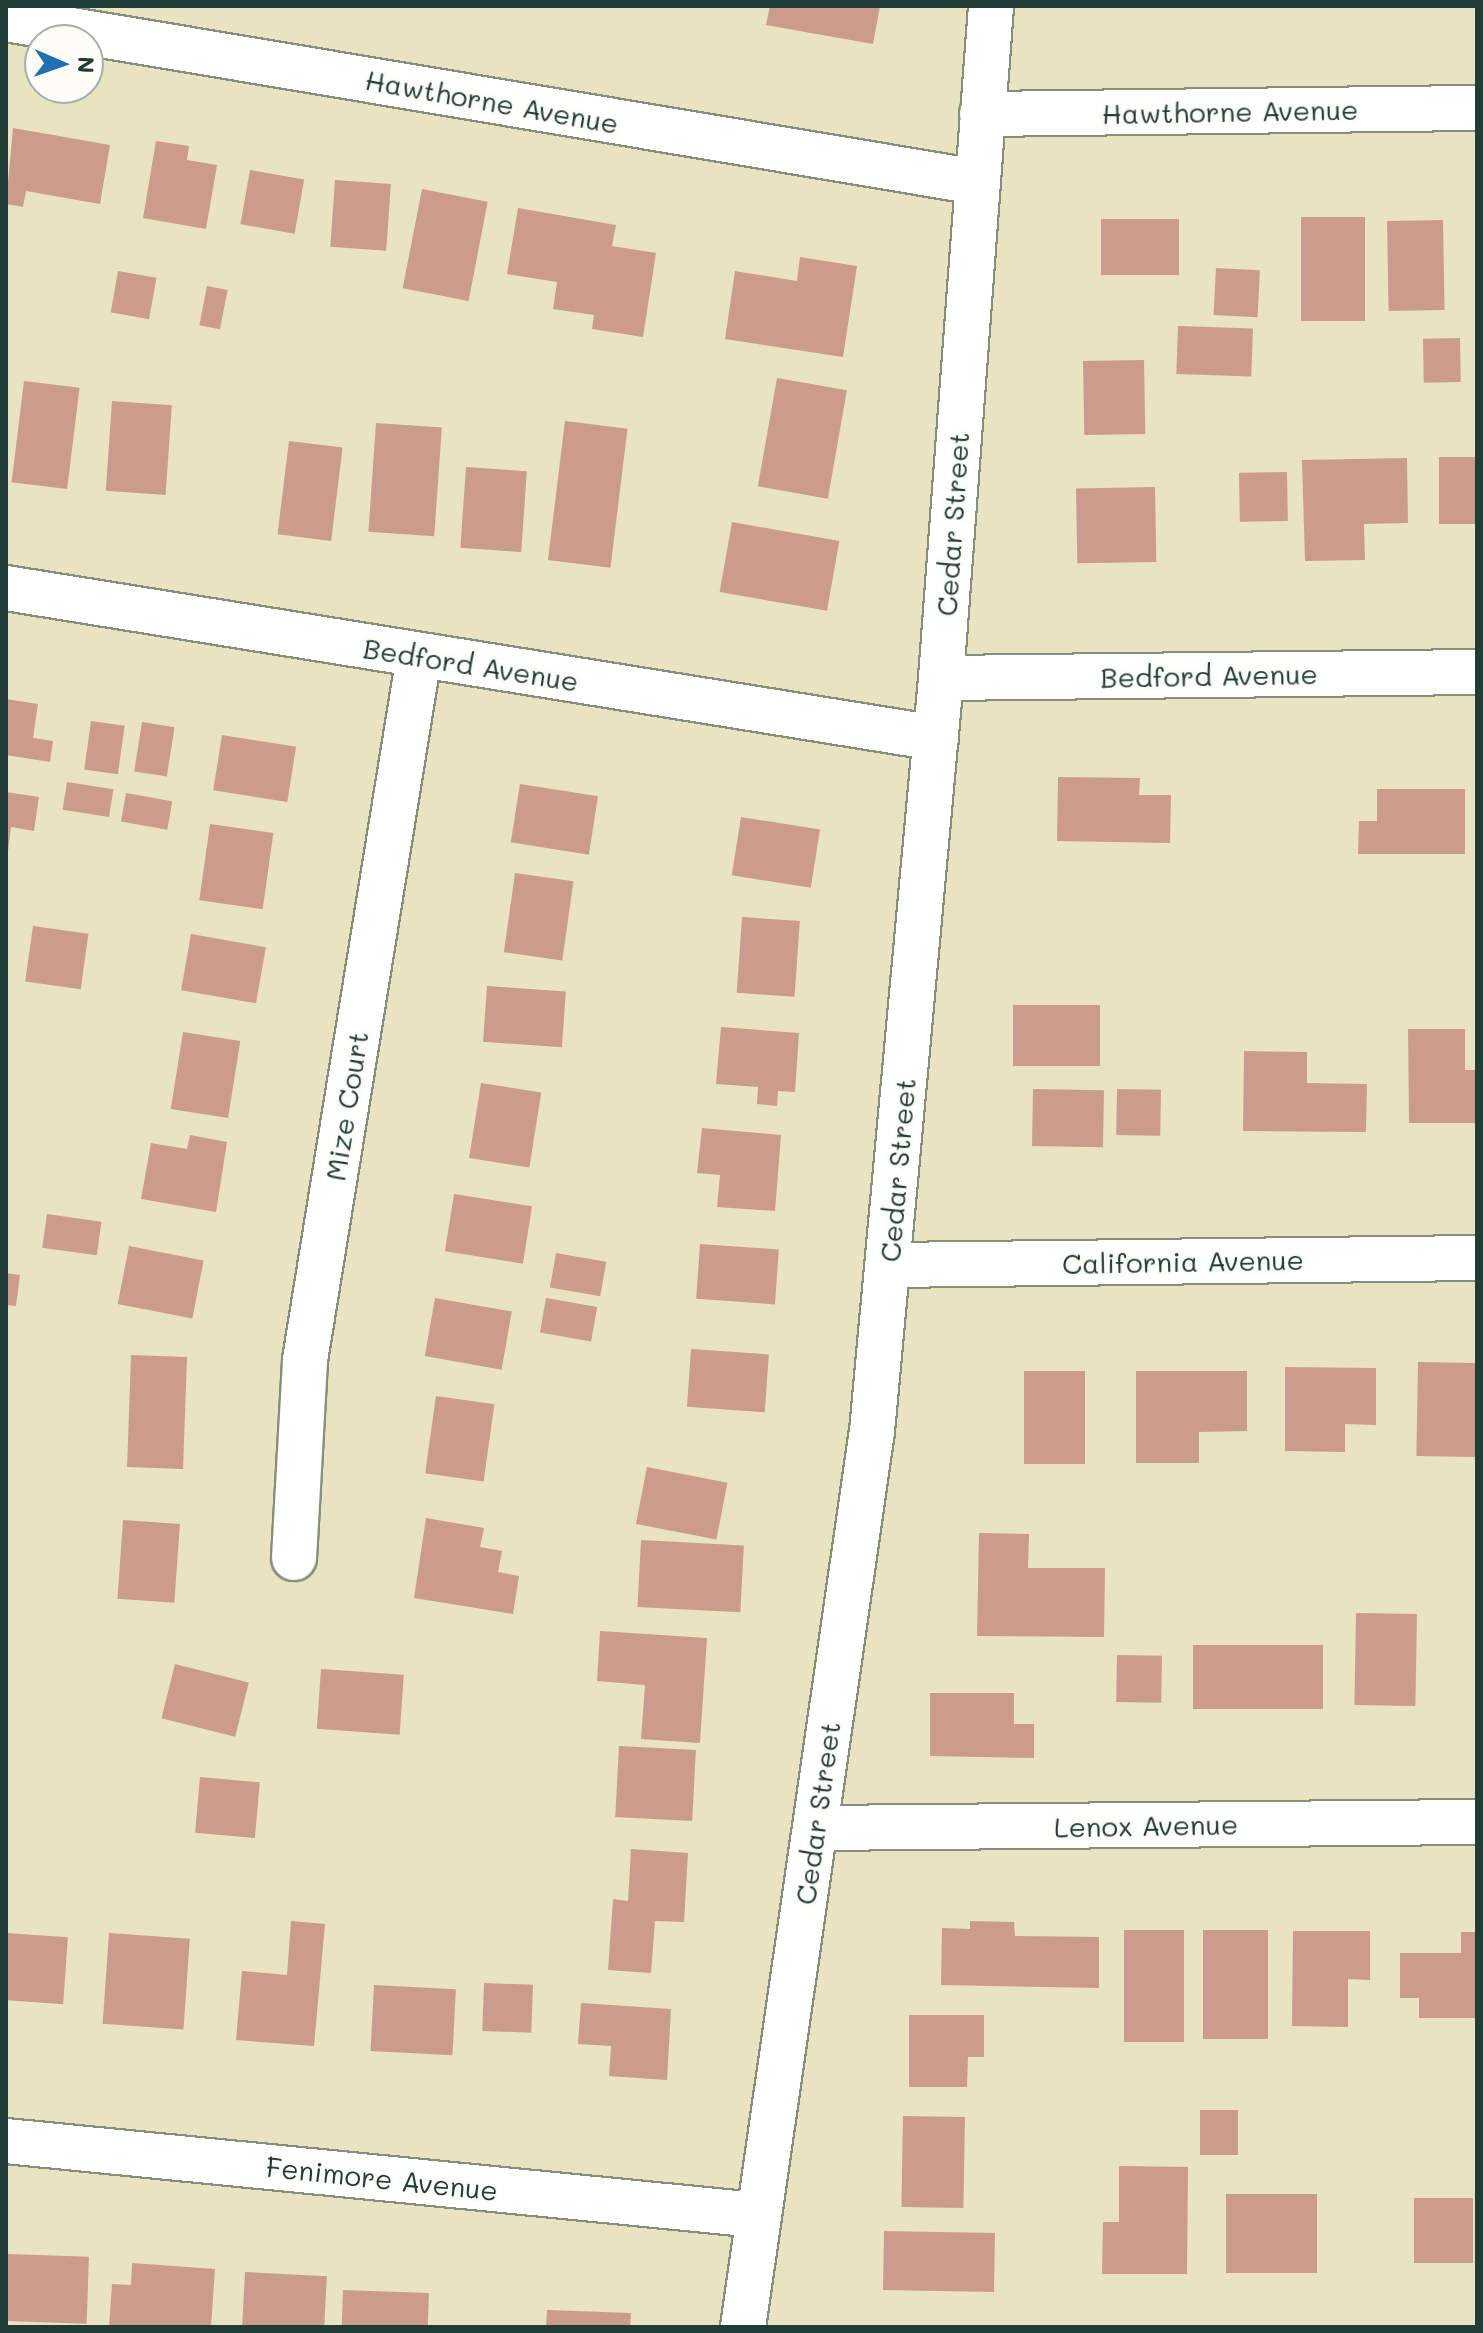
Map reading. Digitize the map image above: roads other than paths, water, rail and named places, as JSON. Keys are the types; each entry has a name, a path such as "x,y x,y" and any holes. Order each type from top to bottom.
{"street":[{"name":"Cedar Street","path":"743,2327 815,1828 888,1265 941,678 991,6"},
{"name":"Hawthorne Avenue","path":"6,19 977,182"},
{"name":"Hawthorne Avenue","path":"982,114 1477,108"},
{"name":"Bedford Avenue","path":"6,588 936,738"},
{"name":"Mize Court","path":"294,1558 305,1360 419,656"},
{"name":"Bedford Avenue","path":"941,678 1477,672"},
{"name":"California Avenue","path":"888,1265 1477,1258"},
{"name":"Lenox Avenue","path":"815,1828 1477,1822"},
{"name":"Fenimore Avenue","path":"6,2141 757,2215"}]}
